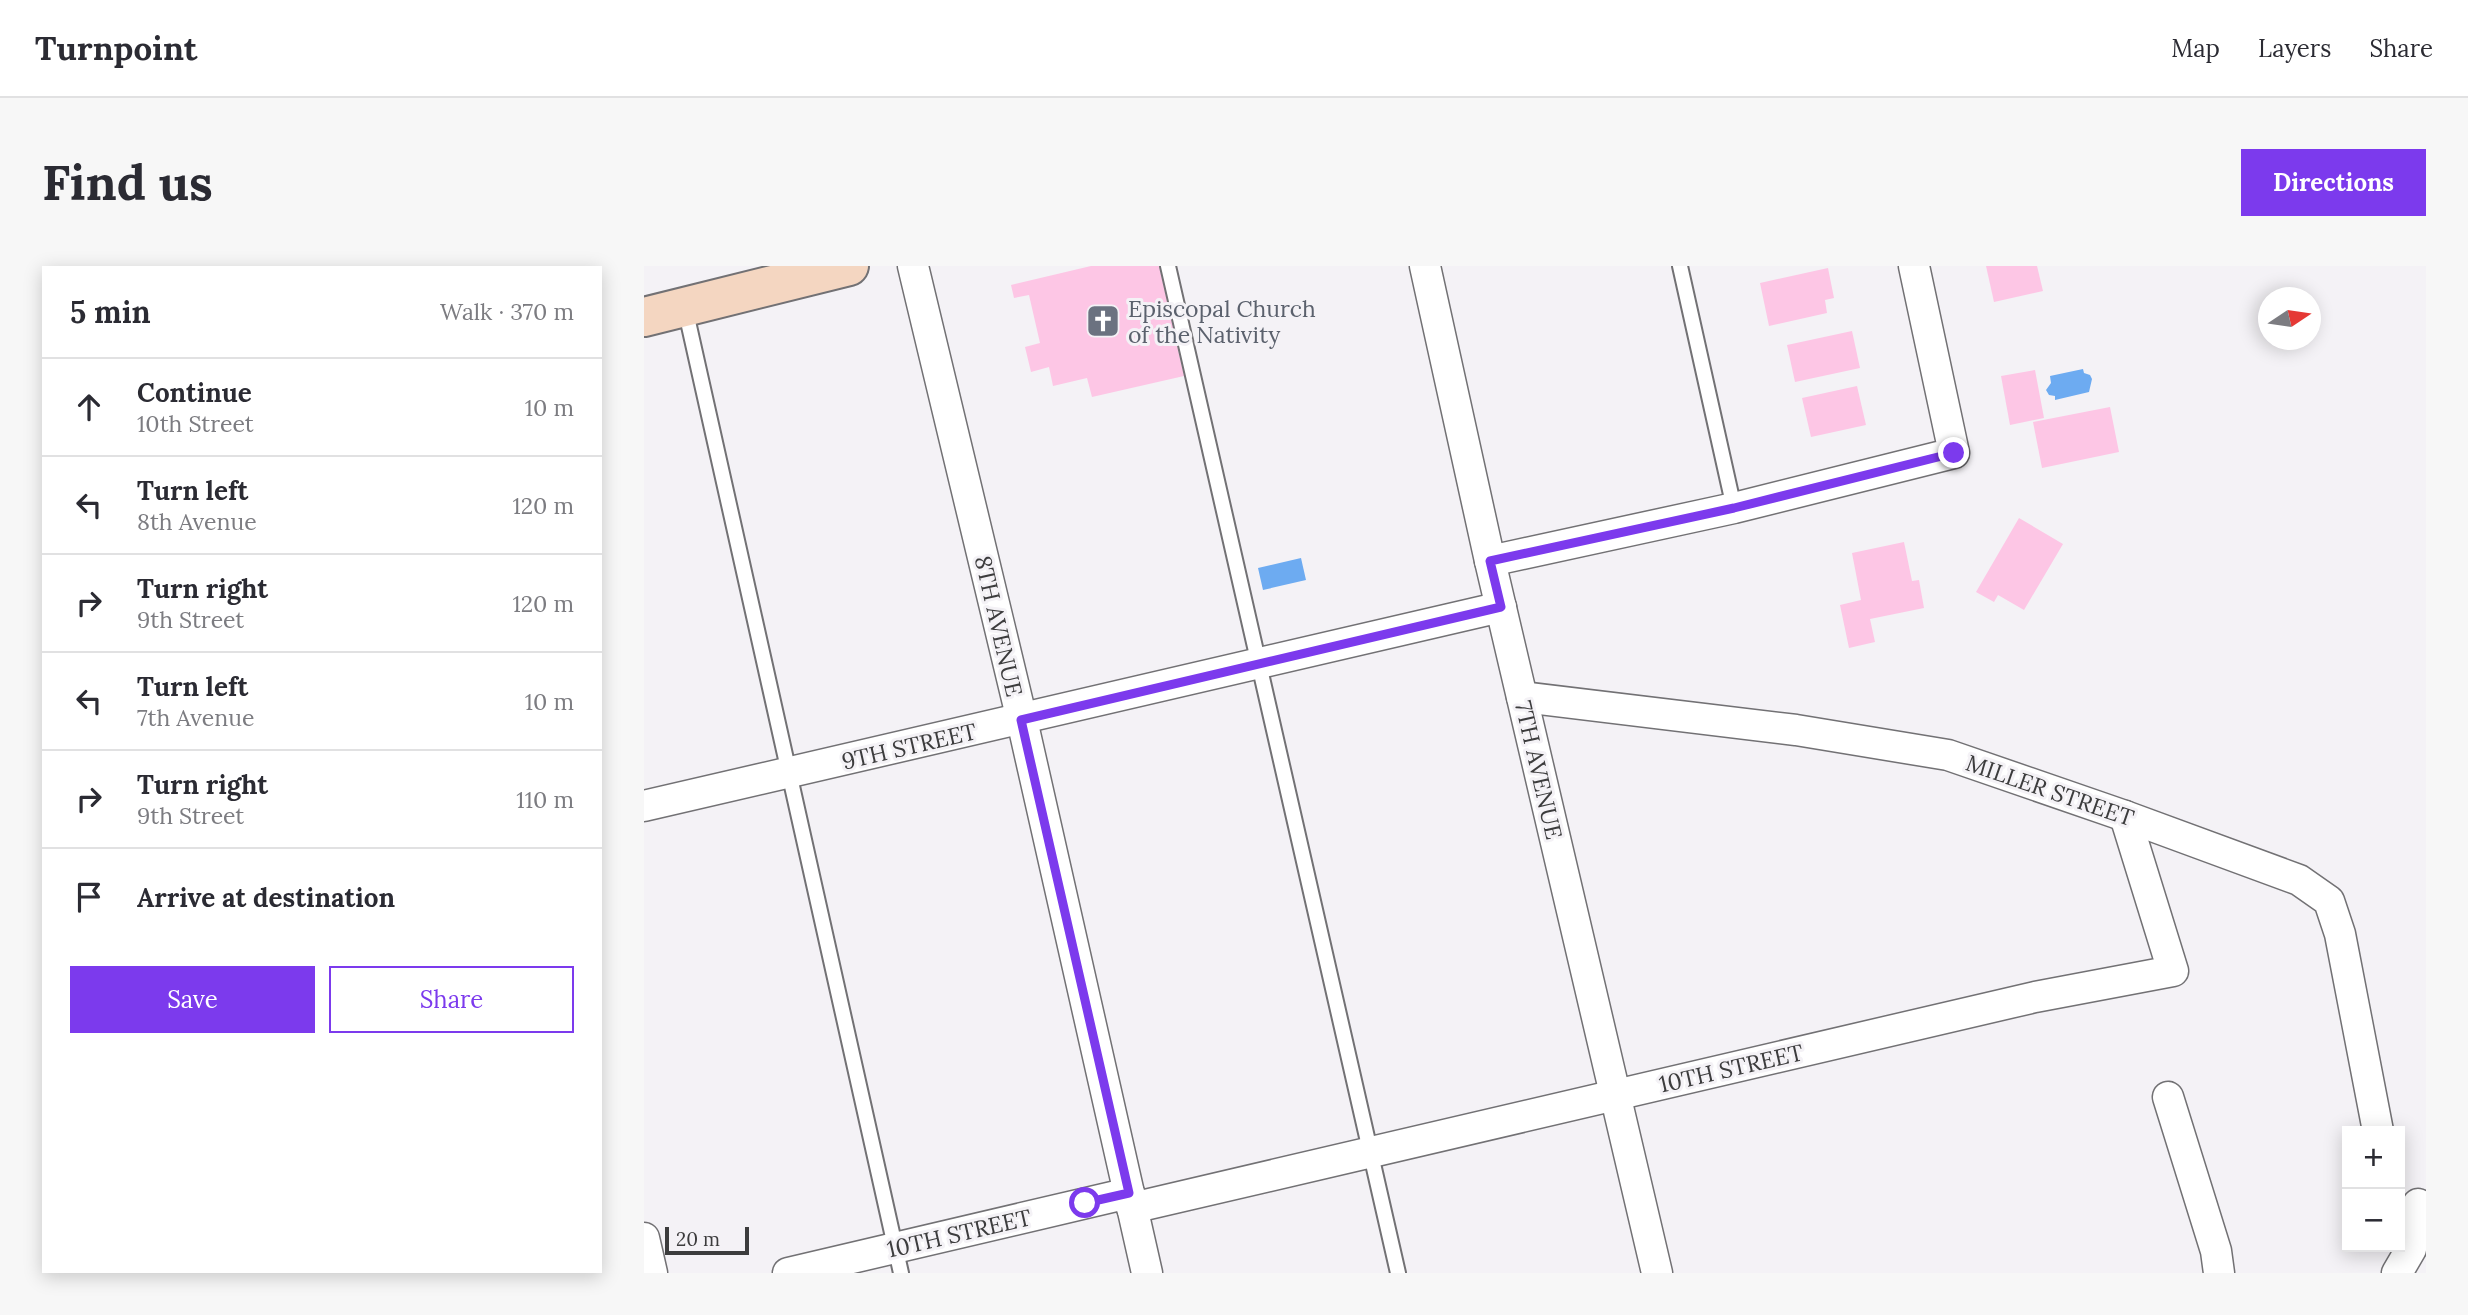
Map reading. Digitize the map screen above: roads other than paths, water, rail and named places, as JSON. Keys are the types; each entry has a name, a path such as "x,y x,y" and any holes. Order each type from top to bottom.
{"main road":[{"path":"644,317 849,266"}],"street":[{"name":"8TH AVENUE","path":"913,266 1021,720 1147,1273"},
{"name":"7TH AVENUE","path":"1425,266 1490,561 1657,1273"},
{"path":"1490,561 1734,508 1954,453 1914,266"},
{"name":"9TH STREET","path":"644,806 1501,607"},
{"name":"MILLER STREET","path":"1522,697 1796,730 1948,755 2299,880 2329,901 2340,934 2377,1126"},
{"name":"10TH STREET","path":"788,1273 898,1260 1131,1200 1371,1152 2035,997 2173,971 2125,816"},
{"path":"2168,1097 2216,1251 2219,1273"},
{"path":"2397,1273 2411,1249 2414,1199"},
{"path":"644,1238 652,1273"}],"lane":[{"path":"1168,266 1398,1273"},
{"path":"1680,266 1734,508"},
{"path":"684,307 898,1260"}],"water":[{"path":"2083,369 2092,379 2089,392 2055,400 2055,396 2049,395 2046,390 2051,383 2050,376"},
{"path":"1301,558 1306,580 1263,590 1258,568"}],"place":[{"name":"Episcopal Church of the Nativity","path":"1103,321"}]}
